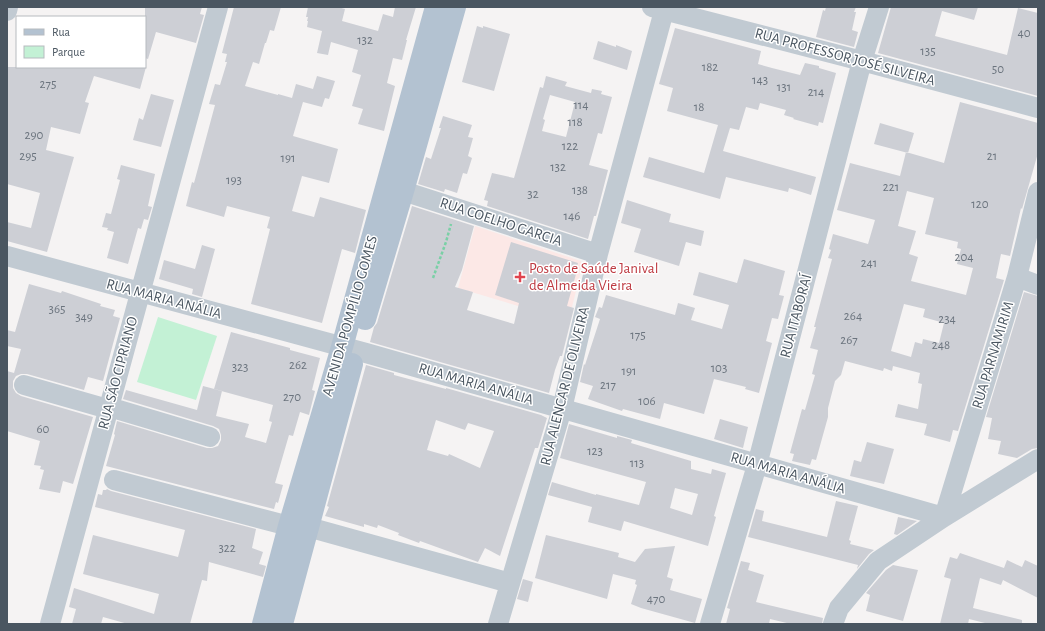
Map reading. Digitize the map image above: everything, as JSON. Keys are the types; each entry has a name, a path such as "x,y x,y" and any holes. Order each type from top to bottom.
{"main road":[{"name":"AVENIDA POMPÍLIO GOMES","path":"263,624 298,526 349,349 436,7"},
{"name":"AVENIDA POMPÍLIO GOMES","path":"349,349 403,190 455,7"},
{"name":"AVENIDA POMPÍLIO GOMES","path":"282,624 298,526"}],"street":[{"path":"7,11 8,7"},
{"name":"RUA SÃO CIPRIANO","path":"50,624 218,7"},
{"name":"RUA ITABORAÍ","path":"710,624 757,464 862,61 879,7"},
{"name":"RUA PROFESSOR JOSÉ SILVEIRA","path":"660,8 1038,108"},
{"name":"RUA ALENCAR DE OLIVEIRA","path":"498,624 562,409 598,254 660,8"},
{"name":"RUA COELHO GARCIA","path":"403,190 598,254"},
{"name":"RUA PARNAMIRIM","path":"944,517 1017,277 1038,192"},
{"name":"RUA MARIA ANÁLIA","path":"7,256 349,349 944,517"},
{"path":"1017,277 1038,285"},
{"path":"24,385 210,436"},
{"path":"834,624 839,608 878,561 944,517 1038,459"},
{"path":"114,480 298,526 510,583"}],"path":[{"path":"433,278 456,208"}],"shaded area":[{"name":"Posto de Saúde Janival de Almeida Vieira","path":"475,226 581,261 582,267 572,307 545,314 458,288"}],"green space":[{"path":"158,317 217,336 196,400 137,382"}],"building":[{"path":"145,7 202,7 200,14 204,15 196,43 156,32 148,59 146,58"},
{"path":"234,7 281,7 274,31 270,30 259,64 253,62 245,86 292,98 296,84 313,89 317,76 335,81 329,99 325,98 322,107 303,102 293,136 338,149 329,183 302,176 292,211 314,217 320,197 366,210 355,253 342,249 322,323 251,304 270,229 267,228 270,217 227,206 224,217 186,206 192,182 194,183 215,105 209,104 215,84 220,85 227,62 225,62 227,54 222,53"},
{"path":"308,7 338,7 345,9 342,21 378,31 383,14 393,17 395,7 416,7 406,40 402,60 393,58 387,83 395,86 384,131 358,124 363,109 352,106 361,75 352,72 358,50 331,42 328,55 317,53 322,31 307,27 308,17 306,17"},
{"path":"826,7 856,7 852,30 858,32 854,47 816,37 823,10 825,11"},
{"path":"891,7 978,7 974,20 942,11 935,36 1007,55 1018,8 1038,13 1038,96 878,53"},
{"path":"477,26 483,28 483,26 510,34 494,91 462,82"},
{"path":"675,28 761,51 758,64 772,68 800,75 805,63 819,66 819,68 836,73 823,123 819,122 818,126 793,119 794,118 784,115 786,110 760,103 758,110 746,107 739,130 730,128 723,151 816,177 811,195 789,188 788,192 726,177 720,199 643,177 649,157 704,173 718,125 667,111 673,88 659,84"},
{"path":"598,41 616,47 616,45 632,51 627,70 593,59"},
{"path":"7,67 146,68 140,89 94,76 85,102 89,103 80,134 51,127 46,150 74,157 47,252 7,241 7,222 31,228 40,193 7,184"},
{"path":"546,76 567,82 565,86 591,93 592,89 602,91 601,94 612,97 602,134 598,133 589,165 608,170 596,216 594,216 588,239 487,206 488,201 484,200 492,173 514,178 540,87 543,88","holes":["550,95 575,102 566,137 542,131 545,120 543,119"]},
{"path":"151,94 174,100 161,147 133,140 139,118 143,120"},
{"path":"960,102 1038,123 1038,153 1022,209 1021,208 1010,256 1001,254 996,278 1004,280 958,431 953,430 950,442 924,435 927,424 895,417 898,404 918,409 922,384 918,383 920,373 893,366 892,371 884,368 883,371 845,361 841,375 835,381 828,408 828,417 816,460 812,459 810,465 792,461 794,454 790,453 802,409 805,410 815,375 812,374 818,350 810,348 832,259 828,258 831,250 829,249 833,234 868,244 875,220 837,210 850,163 900,176 906,152 944,163","holes":["907,191 934,198 925,234 958,242 957,248 961,249 957,264 973,268 966,295 911,281 918,257 909,254 916,231 898,226","904,304 925,309 923,317 944,323 939,343 923,339 922,344 915,342 911,357 891,351"]},
{"path":"443,116 472,125 468,137 473,138 468,156 472,158 467,174 463,173 457,193 445,189 444,192 418,184 426,157 431,159 441,128 439,128"},
{"path":"880,123 914,133 908,153 874,144"},
{"path":"121,165 155,174 148,206 152,207 148,220 144,219 141,229 138,228 128,264 107,258 114,232 107,230 108,228 102,227 106,213 111,214 120,180 117,179"},
{"path":"627,200 671,214 669,222 704,231 701,246 686,242 679,266 634,252 641,229 621,223"},
{"path":"412,206 474,226 462,270 455,287 473,292 467,310 514,324 519,303 495,295 511,242 578,263 567,306 574,308 562,356 560,356 555,370 549,393 370,342"},
{"path":"202,245 215,249 202,297 192,294 193,289 159,279 164,260 195,269"},
{"path":"744,259 785,271 779,295 784,296 778,319 772,318 766,341 772,343 759,393 745,389 746,387 714,379 704,414 664,403 660,419 623,409 622,411 588,399 593,386 580,382 584,364 585,365 600,319 595,317 599,307 602,308 606,295 675,315 678,303 695,308 691,320 722,329 729,305 693,295 699,272 737,283"},
{"path":"29,284 61,293 62,291 101,304 100,306 115,310 113,316 120,318 103,381 88,377 84,390 27,374 16,376 13,381 13,388 16,393 21,396 93,417 73,484 63,481 60,493 39,489 44,470 40,469 41,466 34,465 40,441 7,431 7,371 14,373 21,349 7,346 7,330 15,332"},
{"path":"1024,292 1038,296 1038,448 1032,449 1017,458 998,454 1001,441 988,439 992,418 986,417"},
{"path":"231,332 320,358 312,390 315,391 309,415 300,412 293,436 289,435 275,483 283,485 278,503 276,502 274,509 106,466 115,435 117,421 207,448 218,446 221,440 219,429 213,426 123,399 126,390 197,410 203,386 214,389","holes":["222,391 273,405 269,421 272,422 266,443 245,437 249,424 216,416"]},
{"path":"366,365 394,373 394,375 446,388 547,418 538,448 535,448 500,556 485,548 478,562 420,541 419,543 378,525 377,528 364,524 364,527 325,516 329,507 327,506","holes":["436,420 465,430 468,423 494,431 480,468 449,454 448,456 427,450"]},
{"path":"720,419 748,427 743,448 714,439"},
{"path":"569,424 617,438 617,436 632,440 631,443 691,461 691,469 711,474 712,469 726,473 714,516 716,517 708,546 624,521 621,531 588,522 592,507 548,495 552,482 596,495 639,505 646,482 560,458","holes":["675,488 698,494 692,515 670,508"]},
{"path":"867,442 894,449 884,484 850,476 854,460 861,462"},
{"path":"107,489 256,529 252,548 263,552 259,564 266,566 263,577 209,562 207,581 202,580 190,624 128,624 103,617 101,624 72,624 76,609 69,607 74,588 154,614 159,594 83,574 93,535 178,557 182,542 185,530 95,507 98,494 102,495 103,490"},
{"path":"836,501 858,506 849,540 851,541 850,544 874,550 857,569 858,565 748,537 756,509 764,511 762,521 827,537"},
{"path":"898,517 917,521 897,535 894,534"},
{"path":"546,535 619,553 618,557 635,562 645,549 675,546 667,577 673,579 670,590 702,599 695,623 631,604 637,585 635,584 636,580 613,574 607,599 535,578"},
{"path":"960,553 1004,568 1007,560 1022,567 1025,560 1038,566 1038,598 1003,580 1001,585 980,578 973,608 1022,620 1022,624 989,624 969,619 968,624 940,624 951,579 944,577 950,557 957,559"},
{"path":"741,561 750,563 748,570 764,575 756,602 823,618 822,624 791,624 770,619 769,624 726,624 730,609 727,608"},
{"path":"893,565 918,570 903,621 866,611 870,595 866,593 886,570"},
{"path":"523,579 533,582 528,602 517,599"}],"place":[{"name":"Posto de Saúde Janival de Almeida Vieira","path":"520,277"}]}
